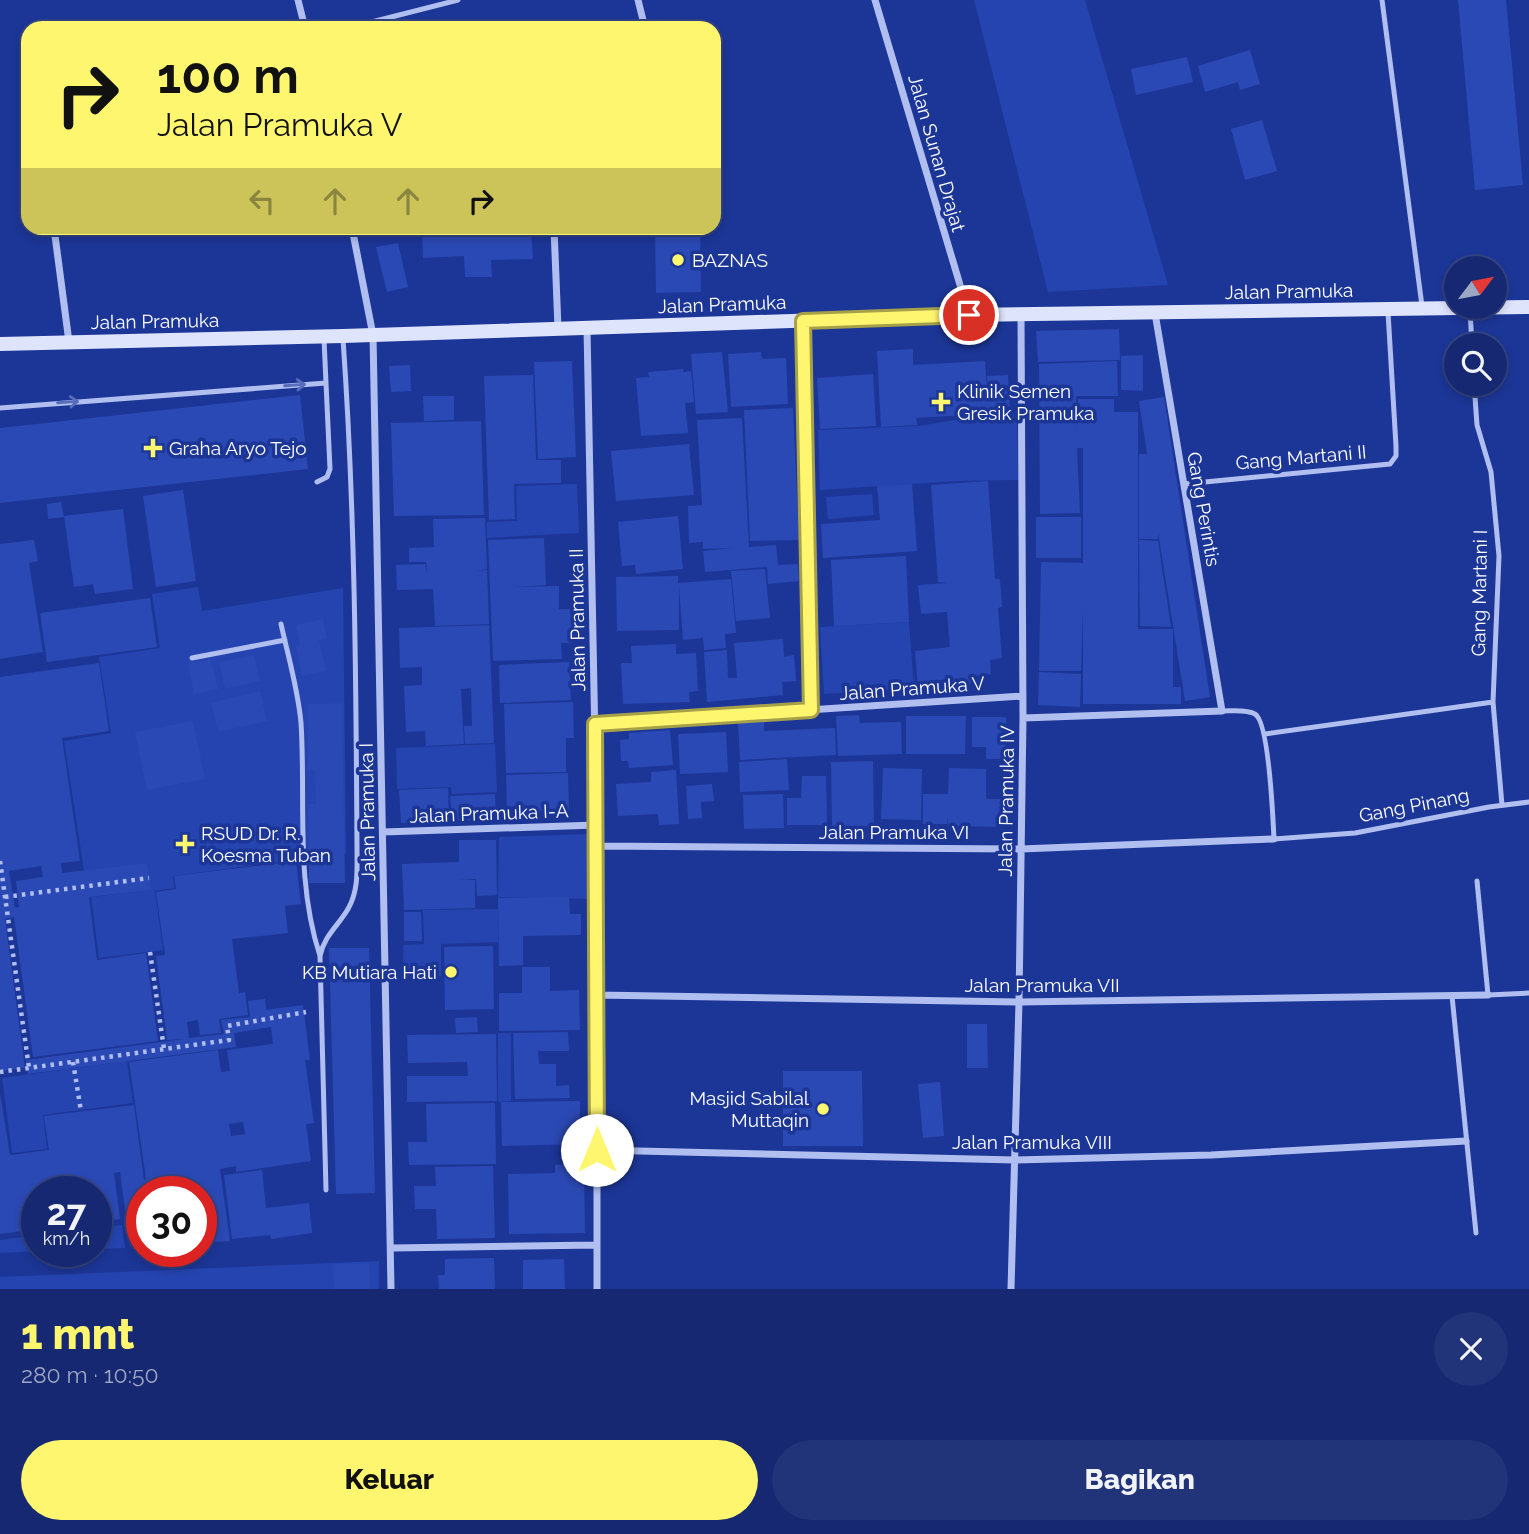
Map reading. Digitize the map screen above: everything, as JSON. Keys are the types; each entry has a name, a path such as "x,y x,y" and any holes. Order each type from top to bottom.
{"main road":[{"name":"Jalan Pramuka","path":"1507,307 1529,307"},
{"name":"Jalan Pramuka","path":"0,344 343,336 969,315 1444,308"}],"street":[{"path":"298,0 303,21"},
{"path":"638,0 643,21"},
{"name":"Jalan Sunan Drajat","path":"875,0 969,315"},
{"path":"55,235 69,342"},
{"name":"Jalan Pramuka I","path":"353,235 373,335 391,1289"},
{"path":"554,235 558,329"},
{"name":"Gang Perintis","path":"1154,312 1222,711"},
{"name":"Jalan Pramuka IV","path":"1011,1289 1023,718 1021,314"},
{"path":"803,321 811,710"},
{"name":"Jalan Pramuka II","path":"587,328 597,846 597,1289"},
{"name":"Jalan Pramuka V","path":"595,724 1023,696"},
{"path":"1023,718 1222,711"},
{"name":"Jalan Pramuka I-A","path":"383,832 596,825"},
{"name":"Jalan Pramuka VI","path":"597,846 1021,849 1274,839"},
{"name":"Jalan Pramuka VII","path":"597,995 1019,1002 1488,995"},
{"name":"Jalan Pramuka VIII","path":"597,1150 1015,1160 1211,1155 1466,1141"},
{"path":"392,1248 597,1244"}],"lane":[{"path":"376,21 458,0"},
{"path":"1382,0 1423,308"},
{"name":"Gang Martani II","path":"1184,484 1390,464 1395,458 1396,446 1388,309"},
{"path":"317,482 327,477 330,469 324,336"},
{"path":"327,1189 320,956 323,942 352,900 356,878 354,611 343,336"},
{"path":"0,408 326,383"},
{"name":"Gang Martani I","path":"1475,396 1477,425 1491,472 1499,556 1493,702 1502,805"},
{"path":"281,624 299,705 304,876 308,910 320,956"},
{"path":"192,658 285,639"},
{"path":"1265,734 1493,702"},
{"path":"1222,711 1256,714 1260,718 1265,734 1274,839"},
{"name":"Gang Pinang","path":"1274,839 1355,833 1529,802"},
{"path":"1478,881 1488,995 1529,993"},
{"path":"1452,996 1476,1233"}],"path":[{"path":"0,861 29,1068"},
{"path":"5,897 149,878"},
{"path":"150,952 164,1049"},
{"path":"0,1072 229,1040 227,1026 321,1010"},
{"path":"72,1062 81,1111"}],"shaded area":[{"path":"974,0 1085,0 1168,285 1048,292"},
{"path":"1017,415 1018,480 820,490 818,430 919,426 961,419"},
{"path":"577,484 579,533 487,538 487,522 517,521 516,486"},
{"path":"872,494 874,515 828,519 826,497"},
{"path":"198,587 202,611 343,588 346,853 173,876 174,888 155,891 163,950 99,958 91,897 150,890 147,863 84,871 64,741 111,733 99,657 160,648 152,594"},
{"path":"909,622 914,688 824,694 820,627"},
{"path":"495,744 497,792 452,794 451,787 397,789 396,748"},
{"path":"591,834 591,899 498,897 499,837"},
{"path":"498,909 498,942 441,944 441,976 404,977 403,945 424,944 423,910"},
{"path":"498,1033 511,1033 511,1101 498,1102"},
{"path":"127,1061 133,1103 43,1115 47,1149 12,1153 2,1078"},
{"path":"122,1225 125,1248 112,1248 112,1226"},
{"path":"21,1237 21,1252 0,1253 0,1240"},
{"path":"379,1261 379,1289 0,1289 0,1277"}],"building":[{"path":"1458,0 1506,0 1523,185 1475,190"},
{"path":"1250,50 1260,84 1240,90 1238,82 1205,92 1198,66"},
{"path":"1187,57 1193,82 1136,95 1131,69"},
{"path":"1262,120 1277,171 1245,180 1231,129"},
{"path":"422,235 531,235 533,259 491,260 492,277 465,277 464,256 423,258"},
{"name":"BAZNAS","path":"655,235 700,235 701,292 656,293"},
{"path":"398,243 408,287 387,292 376,247"},
{"path":"1119,329 1120,360 1038,362 1036,331"},
{"path":"913,349 913,365 985,361 987,388 965,390 994,388 988,388 987,376 1008,375 1010,414 967,416 966,403 966,415 916,418 917,425 881,427 877,351"},
{"path":"722,352 728,412 696,414 691,354"},
{"path":"761,352 762,359 786,358 788,404 731,407 728,354"},
{"path":"1143,355 1143,391 1121,390 1121,356"},
{"path":"572,361 576,457 538,459 534,362"},
{"path":"1117,361 1118,396 1076,396 1077,428 1078,399 1114,399 1114,412 1138,412 1138,629 1173,629 1173,687 1181,687 1181,704 1083,704 1083,609 1081,671 1039,671 1041,562 1083,563 1083,448 1077,448 1080,513 1040,514 1039,364"},
{"path":"410,365 411,391 391,392 389,366"},
{"path":"683,369 684,372 691,371 694,402 685,403 688,433 641,436 636,378 649,377 648,372"},
{"path":"873,374 876,426 820,429 817,378"},
{"path":"533,375 536,460 561,460 561,483 514,484 515,519 489,520 484,376"},
{"name":"Graha Aryo Tejo","path":"300,395 308,469 0,503 0,428"},
{"path":"423,396 454,396 454,420 424,421"},
{"path":"1164,397 1210,697 1185,701 1158,532 1158,539 1139,539 1139,454 1147,454 1139,401"},
{"path":"793,408 799,540 750,541 744,410"},
{"path":"742,418 749,547 776,545 778,565 798,564 799,581 768,584 767,567 705,572 703,551 732,548 703,549 703,542 689,543 688,506 702,505 697,420"},
{"path":"481,421 484,515 394,516 391,423"},
{"path":"689,444 694,495 616,501 611,451"},
{"path":"988,481 995,579 1000,579 1002,607 998,608 1002,658 990,660 991,674 974,676 975,683 918,688 915,651 950,647 947,612 921,614 918,585 947,583 938,582 931,485"},
{"path":"912,484 917,551 823,558 821,524 880,520 877,486"},
{"path":"183,490 196,581 156,587 143,496"},
{"path":"61,502 64,517 48,519 47,504"},
{"path":"123,509 133,589 95,594 93,584 74,587 64,516"},
{"path":"678,516 683,569 636,574 635,565 622,566 618,522"},
{"path":"1036,517 1081,517 1081,558 1036,558"},
{"path":"485,518 487,569 476,571 487,570 489,624 435,626 433,589 397,590 396,565 425,564 427,573 426,562 409,562 409,548 434,547 433,519"},
{"path":"544,538 546,585 513,587 559,586 559,609 570,609 572,643 561,643 562,659 493,661 488,540"},
{"path":"34,540 38,561 29,563 43,652 0,659 0,544"},
{"path":"1139,540 1158,541 1171,627 1140,626"},
{"path":"906,556 909,622 834,626 831,560"},
{"path":"765,569 770,618 736,621 731,571"},
{"path":"678,576 678,583 731,579 736,633 725,634 726,648 704,650 703,638 683,640 679,587 679,630 617,631 616,577"},
{"path":"150,598 157,647 47,662 40,613"},
{"path":"323,619 327,639 319,640 326,671 302,676 296,646 300,645 296,625"},
{"path":"489,625 494,743 465,744 464,726 472,726 471,688 461,689 464,744 426,746 425,731 406,732 404,686 422,685 422,667 400,668 399,628"},
{"path":"783,639 784,657 794,655 796,681 782,682 783,695 707,702 704,652 727,650 728,678 737,678 734,643"},
{"path":"676,644 676,654 696,653 698,691 689,692 690,702 623,704 621,663 632,663 631,646"},
{"path":"254,655 260,681 225,689 219,662"},
{"path":"211,659 218,689 194,694 188,663"},
{"path":"569,662 571,700 500,703 499,665"},
{"path":"99,663 109,731 62,738 80,861 61,863 62,873 147,863 151,890 89,897 97,960 146,953 158,1041 33,1057 14,917 5,919 25,1068 0,1071 0,677","holes":["41,866 43,877 16,881 19,907 15,908 9,871"]},
{"path":"1039,672 1081,674 1080,707 1038,705"},
{"path":"260,691 267,721 218,732 211,703"},
{"path":"573,702 574,738 566,738 566,772 506,773 504,704"},
{"path":"342,703 345,883 309,883 308,804 316,804 315,770 308,770 308,704"},
{"path":"859,715 860,723 901,722 902,754 838,756 836,716"},
{"path":"906,716 966,716 965,754 906,754"},
{"path":"972,717 1006,717 1006,759 986,759 986,747 972,747"},
{"path":"764,720 764,731 835,728 836,755 740,760 738,722"},
{"path":"193,721 205,779 147,790 135,732"},
{"path":"670,730 673,765 629,768 628,761 621,761 620,740 629,739 629,733"},
{"path":"726,732 728,772 680,774 678,734"},
{"path":"787,759 789,790 740,792 739,762"},
{"path":"873,761 874,826 832,826 831,762"},
{"path":"883,768 922,769 921,820 881,819"},
{"path":"949,768 986,769 986,799 1005,799 1004,827 948,826 948,817 947,824 923,824 923,794 948,794"},
{"path":"676,770 679,824 659,825 658,814 618,816 616,784 651,782 651,772"},
{"path":"568,773 569,810 507,812 506,775"},
{"path":"802,776 826,776 827,825 787,825 787,798 801,798"},
{"path":"712,784 714,801 701,802 702,818 688,819 686,786"},
{"path":"448,788 449,821 401,823 399,790"},
{"path":"495,794 496,819 452,821 450,796"},
{"path":"783,794 784,828 744,829 743,795"},
{"path":"459,840 496,840 497,895 477,896 476,879 459,879 475,880 475,908 404,910 402,864 459,862"},
{"path":"296,861 301,904 285,906 288,933 232,939 239,993 245,992 248,1015 219,1019 221,1033 200,1035 198,1020 187,1022 189,1038 224,1034 221,1020 250,1017 248,1001 265,999 266,1010 303,1005 310,1060 305,1060 314,1123 306,1124 311,1161 236,1172 236,1166 220,1169 230,1241 217,1242 217,1176 146,1176 129,1062 218,1050 221,1072 230,1071 227,1050 273,1044 271,1027 234,1033 236,1047 28,1074 26,1060 184,1039 167,1040 156,956 165,955 156,892 176,889 174,876","holes":["243,1122 245,1134 231,1136 229,1124"]},
{"path":"569,897 570,914 581,914 581,935 523,936 523,965 499,966 498,898"},
{"path":"404,912 421,912 422,941 404,941"},
{"path":"493,946 494,1009 445,1010 444,947"},
{"path":"329,948 369,948 375,1193 336,1194"},
{"path":"522,967 550,967 550,991 579,990 580,1030 499,1031 499,993 522,993"},
{"path":"477,1017 478,1032 456,1033 455,1018"},
{"path":"967,1024 987,1024 988,1068 967,1068"},
{"path":"568,1032 569,1051 538,1051 539,1064 556,1064 556,1086 569,1085 570,1098 515,1099 513,1033"},
{"path":"496,1034 497,1101 407,1102 407,1076 468,1076 467,1062 408,1063 407,1035"},
{"name":"Masjid Sabilal Muttaqin","path":"783,1071 862,1071 863,1146 783,1146"},
{"path":"940,1082 944,1136 923,1138 918,1084"},
{"path":"0,1093 10,1155 49,1150 44,1116 134,1105 143,1176 126,1176 126,1216 120,1172 114,1173 120,1219 112,1220 112,1176 21,1176 21,1231 0,1234"},
{"path":"580,1101 580,1144 502,1146 501,1102"},
{"path":"495,1103 496,1164 409,1165 408,1142 427,1142 426,1104"},
{"path":"584,1164 585,1233 509,1234 508,1174 555,1173 555,1165"},
{"path":"493,1166 495,1238 437,1239 436,1209 415,1209 414,1186 436,1186 435,1167"},
{"path":"262,1170 266,1208 309,1203 312,1233 271,1239 270,1235 232,1239 224,1175"},
{"path":"494,1258 495,1289 439,1289 438,1275 445,1275 445,1259"},
{"path":"564,1259 565,1289 523,1289 523,1260"},
{"path":"369,1263 370,1289 334,1289 333,1264"}],"place":[{"name":"BAZNAS","path":"678,260"},
{"name":"Klinik Semen Gresik Pramuka","path":"941,402"},
{"name":"Graha Aryo Tejo","path":"153,448"},
{"name":"RSUD Dr. R. Koesma Tuban","path":"185,844"},
{"name":"KB Mutiara Hati","path":"451,972"},
{"name":"Masjid Sabilal Muttaqin","path":"823,1109"}],"route":[{"path":"597,1150 595,724 811,710 803,321 969,315"}]}
